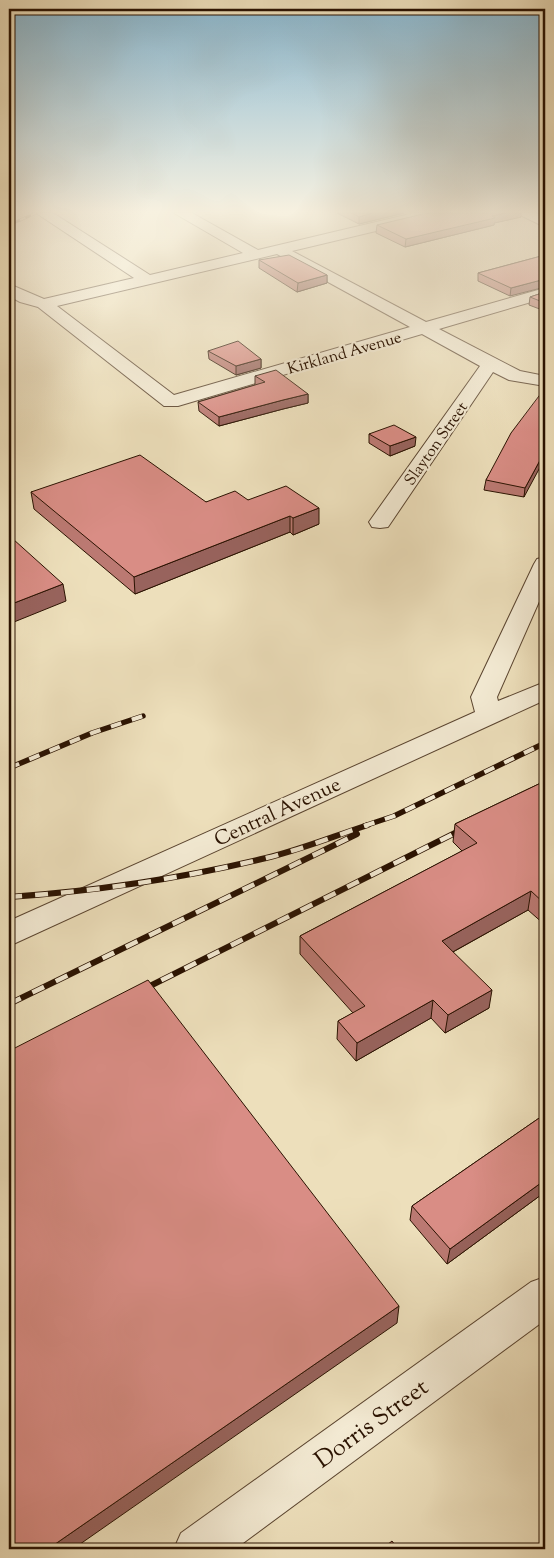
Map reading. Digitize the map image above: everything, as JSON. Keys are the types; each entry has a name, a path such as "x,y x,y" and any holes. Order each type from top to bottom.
{"street":[{"path":"9,289 26,299 44,304 128,286"},
{"path":"348,286 428,328 490,364 515,376 545,381"},
{"name":"Kirkland Avenue","path":"44,304 171,402 545,293"},
{"name":"Slayton Street","path":"380,522 490,364"},
{"path":"489,714 484,697 545,564"},
{"name":"Central Avenue","path":"9,934 489,714 544,691"},
{"name":"Dorris Street","path":"197,1549 545,1296"}],"building":[{"path":"506,286 520,286 511,288"},
{"path":"545,292 545,303 530,297"},
{"path":"238,341 261,359 236,366 208,351"},
{"path":"276,370 308,394 219,417 198,402 265,382 255,376"},
{"path":"545,388 545,451 525,488 486,480 511,433"},
{"path":"394,425 416,437 390,446 369,434"},
{"path":"140,455 206,502 235,491 248,500 286,486 319,508 293,518 290,516 134,577 31,492"},
{"path":"13,539 63,584 9,605 9,540"},
{"path":"545,781 545,904 531,891 442,941 492,990 448,1015 433,1000 357,1043 338,1021 365,1006 300,936 477,843 455,824"},
{"path":"148,980 399,1306 48,1549 9,1549 9,1051"},
{"path":"545,1114 545,1180 450,1249 412,1206"},
{"path":"392,1541 398,1549 382,1549"}],"railway":[{"path":"9,768 92,733 143,716"},
{"path":"364,826 394,816 545,743"},
{"path":"9,897 106,888 202,872 279,855 368,825"},
{"path":"138,992 467,827"},
{"path":"9,1004 357,834"}]}
